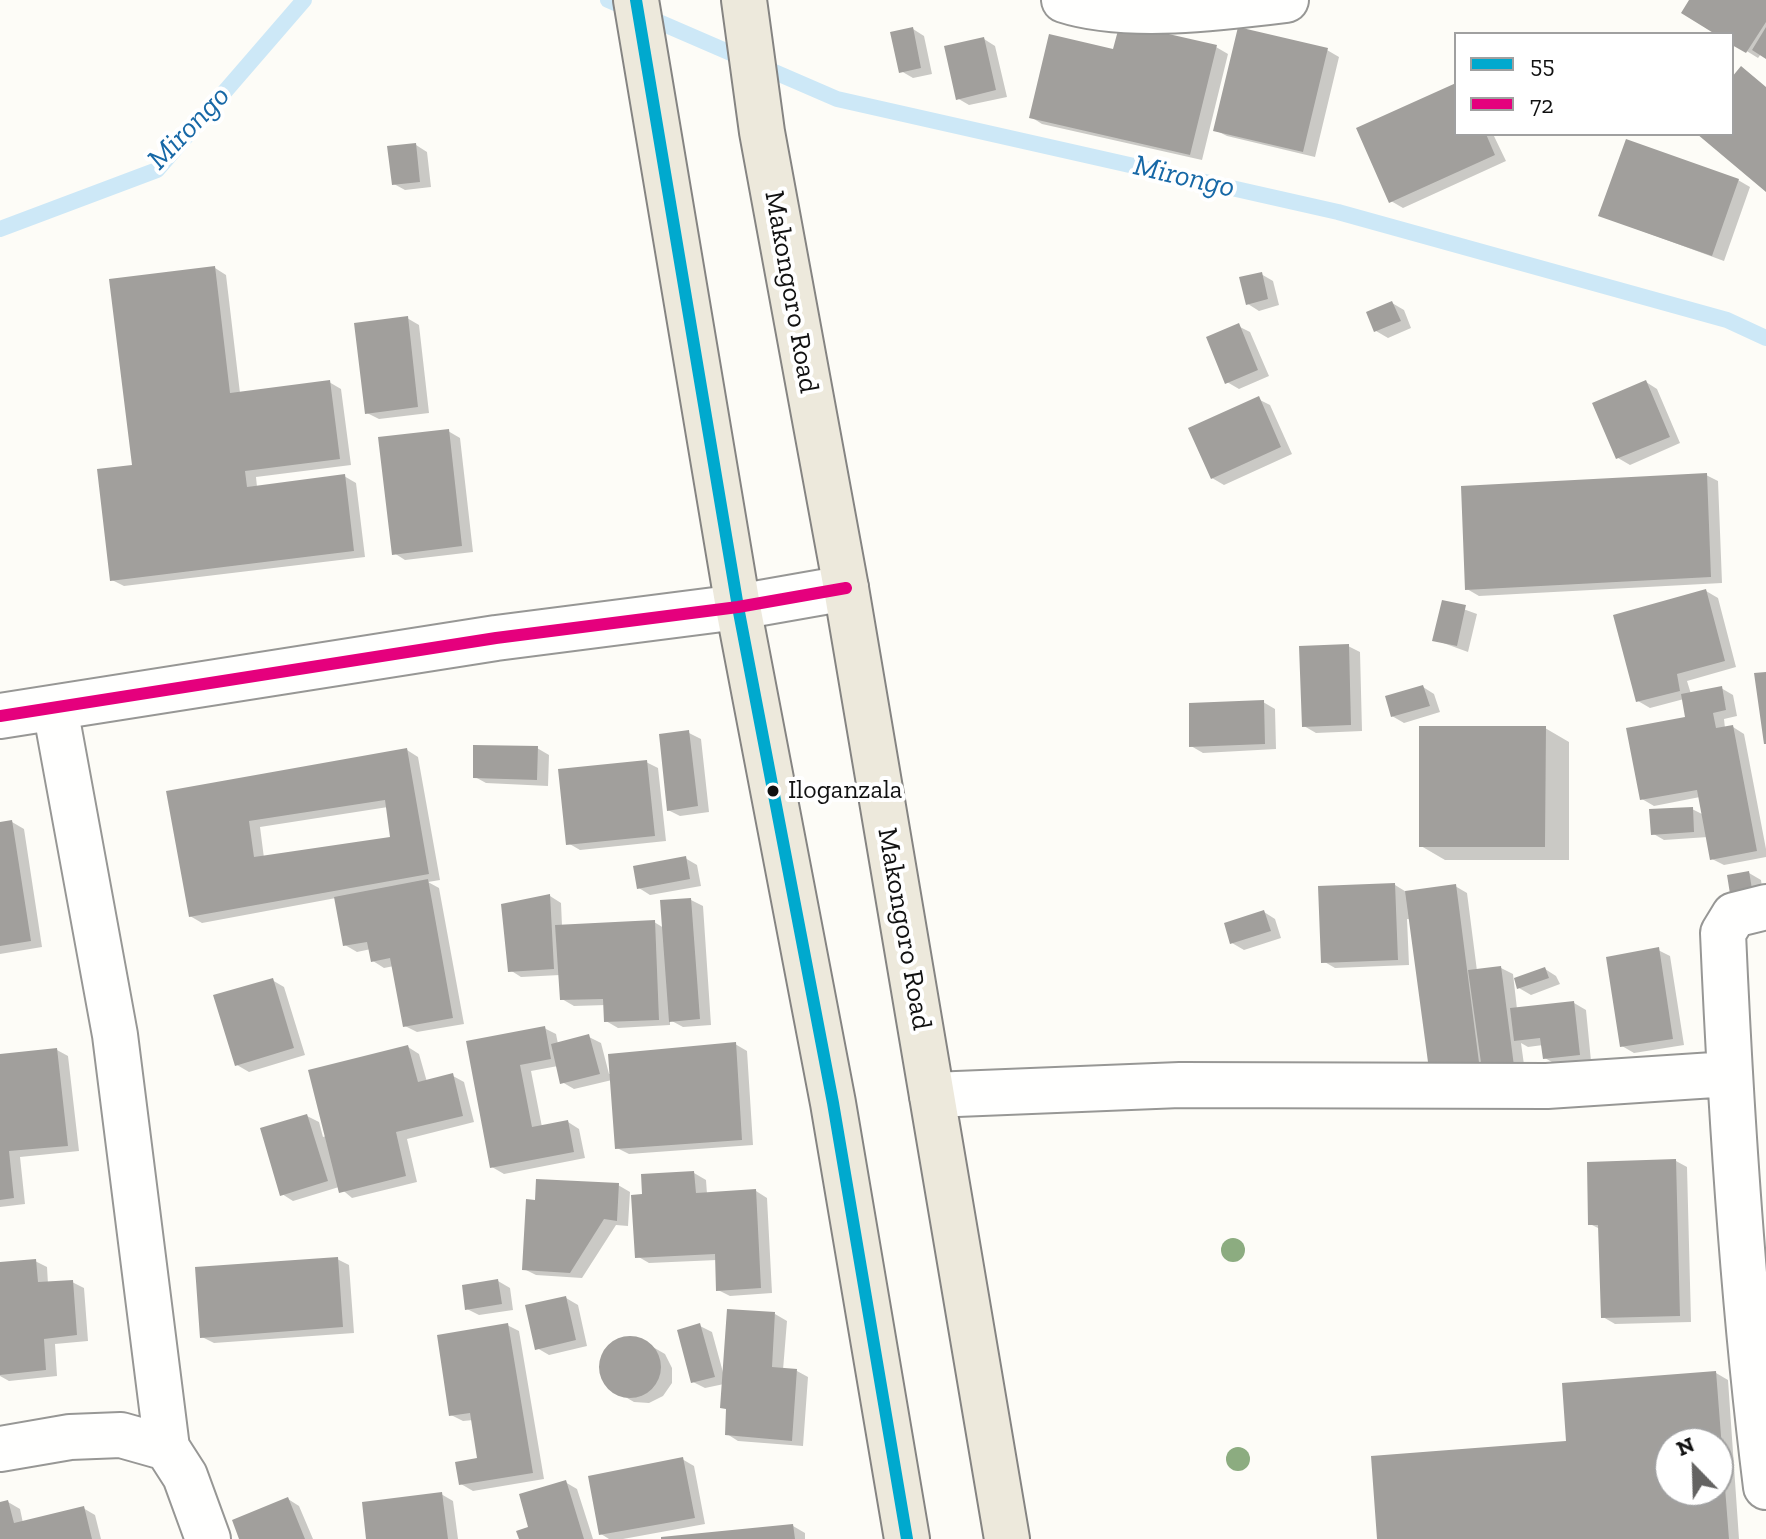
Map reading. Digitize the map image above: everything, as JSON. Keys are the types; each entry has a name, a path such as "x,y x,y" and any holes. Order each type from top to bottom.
{"main road":[{"path":"636,0 738,607 833,1103 907,1539"},
{"name":"Makongoro Road","path":"744,0 762,132 846,588 1007,1539"}],"street":[{"path":"1064,0 1088,8 1216,9 1286,0"},
{"path":"0,716 496,638 738,607 846,588"},
{"path":"55,708 115,1035 167,1448 185,1476 208,1539"},
{"path":"1766,907 1734,915 1723,933 1729,1074 1766,1487"},
{"path":"932,1095 1180,1085 1547,1086 1729,1074"},
{"path":"0,1449 70,1437 121,1435 167,1448"}],"building":[{"path":"1689,0 1766,0 1766,22 1746,53 1734,46 1734,32 1712,32 1681,13"},
{"path":"1120,23 1217,45 1190,155 1029,118 1049,34 1113,49"},
{"path":"913,27 921,68 899,73 890,32"},
{"path":"1238,27 1328,48 1303,152 1213,131"},
{"path":"1766,27 1766,59 1752,50"},
{"path":"984,37 996,90 956,100 944,46"},
{"path":"1741,66 1766,87 1766,192 1699,136 1734,136 1734,75"},
{"path":"1454,84 1454,136 1487,136 1495,155 1389,203 1356,128"},
{"path":"1626,139 1739,179 1712,256 1598,216"},
{"path":"416,143 420,182 392,185 387,146"},
{"path":"215,266 230,393 330,380 340,459 245,471 247,487 345,474 354,551 110,581 97,469 132,465 109,279"},
{"path":"1262,272 1268,299 1246,305 1239,277"},
{"path":"1392,301 1401,321 1374,332 1366,312"},
{"path":"408,316 418,407 365,414 354,323"},
{"path":"1239,323 1258,370 1225,384 1206,337"},
{"path":"1646,380 1670,437 1616,459 1592,403"},
{"path":"1259,396 1281,447 1211,479 1188,428"},
{"path":"449,429 462,546 392,555 378,437"},
{"path":"1707,473 1711,577 1465,590 1461,486"},
{"path":"1706,589 1725,661 1677,674 1680,691 1636,702 1613,615"},
{"path":"1442,600 1466,605 1457,646 1432,641"},
{"path":"1349,644 1351,725 1302,727 1299,646"},
{"path":"1766,672 1766,744 1764,744 1754,673"},
{"path":"1423,685 1430,706 1391,717 1385,696"},
{"path":"1722,686 1726,710 1713,713 1716,728 1733,725 1757,851 1710,860 1697,790 1640,800 1626,728 1685,717 1681,694"},
{"path":"1264,700 1265,744 1189,747 1189,703"},
{"path":"1419,726 1546,726 1545,847 1419,847"},
{"path":"689,730 698,806 667,811 659,734"},
{"path":"473,745 538,746 537,780 473,778"},
{"path":"407,748 429,874 189,917 166,791","holes":["385,800 390,837 254,857 249,821"]},
{"path":"647,760 655,836 566,845 558,769"},
{"path":"1693,807 1694,832 1651,835 1649,809"},
{"path":"12,820 31,941 0,946 0,822"},
{"path":"686,856 690,879 637,889 633,866"},
{"path":"1749,871 1753,895 1731,900 1727,875"},
{"path":"428,879 453,1018 403,1027 390,958 371,962 367,942 343,946 334,897"},
{"path":"1395,883 1398,960 1321,963 1318,886"},
{"path":"1456,884 1480,1070 1430,1077 1405,891"},
{"path":"550,894 554,969 508,972 501,904"},
{"path":"691,898 700,1019 669,1022 660,900"},
{"path":"1264,910 1271,931 1230,944 1224,923"},
{"path":"655,920 659,1020 604,1022 603,999 560,1000 555,925"},
{"path":"1659,947 1673,1039 1620,1047 1606,957"},
{"path":"1501,966 1514,1066 1482,1070 1468,970"},
{"path":"1545,967 1549,978 1517,989 1514,978"},
{"path":"273,978 294,1048 235,1066 213,995"},
{"path":"1574,1001 1580,1055 1543,1059 1540,1038 1514,1041 1510,1008"},
{"path":"545,1026 551,1059 520,1065 532,1127 568,1120 574,1152 490,1168 466,1041"},
{"path":"589,1034 600,1074 560,1084 551,1044"},
{"path":"736,1042 742,1140 615,1149 608,1054"},
{"path":"408,1045 418,1082 453,1073 463,1116 396,1132 406,1176 339,1193 308,1070"},
{"path":"57,1048 68,1146 9,1151 14,1198 0,1200 0,1054"},
{"path":"307,1114 328,1181 280,1196 260,1128"},
{"path":"1676,1159 1680,1316 1601,1318 1598,1225 1588,1225 1587,1162"},
{"path":"694,1171 696,1193 756,1189 761,1288 716,1291 715,1254 635,1258 631,1195 642,1194 641,1174"},
{"path":"536,1179 619,1183 617,1221 604,1219 570,1273 522,1270 526,1199 535,1200"},
{"path":"338,1257 343,1327 200,1338 195,1267"},
{"path":"36,1259 38,1282 73,1280 77,1335 44,1339 46,1370 0,1375 0,1262"},
{"path":"498,1279 502,1304 465,1310 462,1285"},
{"path":"566,1296 576,1340 535,1350 525,1305"},
{"path":"727,1309 775,1312 772,1367 797,1369 792,1441 725,1435 726,1409 720,1408"},
{"path":"508,1323 533,1473 459,1485 455,1462 477,1458 470,1413 449,1416 437,1335"},
{"path":"700,1323 715,1377 691,1383 677,1330"},
{"path":"630,1336 652,1345 661,1367 652,1389 630,1398 608,1389 599,1367 608,1345"},
{"path":"1716,1371 1720,1427 1654,1427 1654,1507 1727,1507 1729,1539 1377,1539 1371,1456 1566,1441 1562,1383"},
{"path":"683,1457 695,1518 599,1535 588,1476"},
{"path":"566,1480 584,1539 519,1539 516,1531 528,1527 519,1494"},
{"path":"442,1492 448,1539 366,1539 362,1502"},
{"path":"288,1497 305,1539 239,1539 232,1520"},
{"path":"8,1500 14,1523 84,1506 92,1539 0,1539 0,1502"},
{"path":"793,1524 795,1539 661,1539 661,1537"}],"waterway":[{"name":"Mirongo","path":"0,229 157,170 304,0"},
{"name":"Mirongo","path":"608,0 837,99 1338,212 1727,320 1766,338"}],"transit line":[{"name":"55","path":"636,0 738,607 833,1103 907,1539"},
{"name":"72","path":"0,716 496,638 738,607 846,588"}],"place":[{"name":"Iloganzala","path":"773,791"}]}
